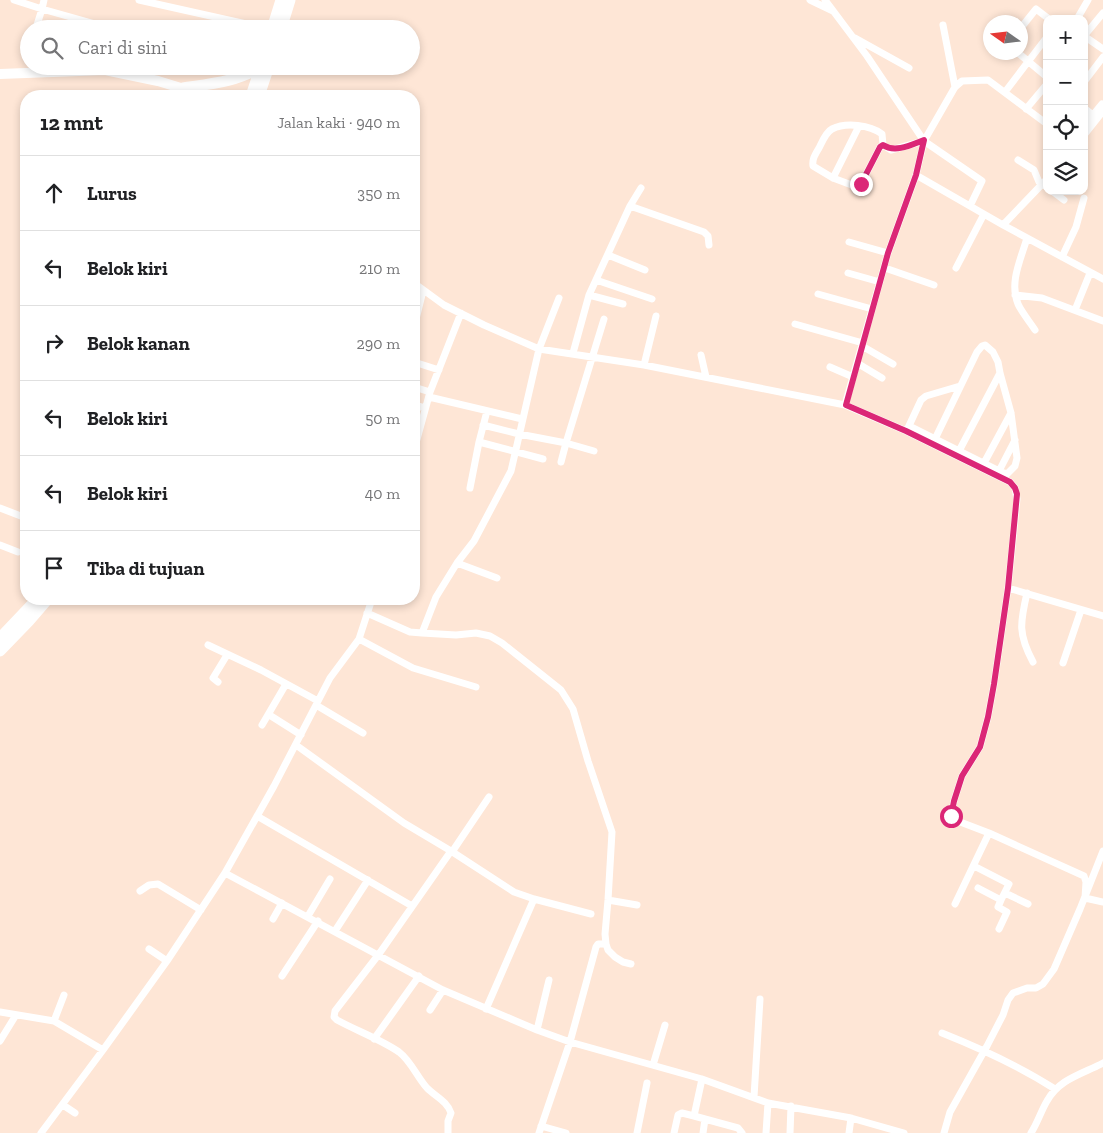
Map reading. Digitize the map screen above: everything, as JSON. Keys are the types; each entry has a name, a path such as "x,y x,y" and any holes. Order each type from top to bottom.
{"highway":[{"path":"274,20 281,0"},
{"path":"284,20 290,0"},
{"path":"195,90 248,75"},
{"path":"259,90 261,75"},
{"path":"255,90 260,81"},
{"path":"0,638 31,605"},
{"path":"0,651 43,605"}],"main road":[{"path":"0,74 20,73"},
{"path":"129,75 158,81 182,90"}],"street":[{"path":"14,0 82,20"},
{"path":"39,20 44,0"},
{"path":"139,0 230,20"},
{"path":"810,0 833,11"},
{"path":"826,0 924,140 982,181 970,206"},
{"path":"1079,15 1088,0"},
{"path":"1028,19 1036,9 1044,15"},
{"path":"1088,31 1103,13"},
{"path":"943,25 955,87"},
{"path":"849,33 866,45 909,68"},
{"path":"1088,39 1103,49"},
{"path":"1005,92 1043,42"},
{"path":"1088,77 1103,57"},
{"path":"1027,62 1043,74"},
{"path":"846,405 888,253 916,175 924,140 955,87 962,81 988,80 1043,121"},
{"path":"1026,109 1043,89"},
{"path":"1088,121 1102,108"},
{"path":"1088,129 1102,108"},
{"path":"1088,111 1093,115"},
{"path":"833,178 859,126"},
{"path":"859,126 873,129 882,134 883,145 880,147 861,184 857,187 833,178 813,166 813,159 827,133 832,128 859,126"},
{"path":"883,145 891,150 924,140"},
{"path":"1018,160 1034,170 1039,182 1043,183"},
{"path":"916,175 1103,279"},
{"path":"1003,225 1043,186"},
{"path":"574,353 589,295 630,206 641,188"},
{"path":"1057,195 1064,200"},
{"path":"1062,257 1076,227 1084,198"},
{"path":"630,206 704,232 708,236 709,245"},
{"path":"956,268 984,214"},
{"path":"1028,238 1014,282 1015,295 1019,306 1035,330"},
{"path":"849,242 888,253"},
{"path":"608,255 645,270"},
{"path":"885,268 934,285"},
{"path":"848,273 880,282"},
{"path":"1075,310 1090,273"},
{"path":"596,280 652,299"},
{"path":"420,288 484,325 539,349 644,364 846,405 935,439 999,472 1008,474 1017,458 1012,413 996,357 986,345 982,346 977,352 935,439"},
{"path":"420,303 423,291"},
{"path":"818,294 872,309"},
{"path":"589,295 624,304"},
{"path":"1015,295 1042,298 1103,319"},
{"path":"422,633 436,597 457,563 474,541 509,476 539,349 559,298"},
{"path":"420,427 430,394 461,313"},
{"path":"644,364 656,316"},
{"path":"561,462 604,319"},
{"path":"795,324 862,345 893,364"},
{"path":"701,355 706,377"},
{"path":"857,363 882,378"},
{"path":"420,364 439,370"},
{"path":"830,367 853,377"},
{"path":"959,451 1000,373"},
{"path":"907,429 921,400 926,396 960,386"},
{"path":"420,390 522,420"},
{"path":"420,407 425,408"},
{"path":"470,488 487,411"},
{"path":"984,463 1012,413"},
{"path":"483,425 594,451"},
{"path":"907,429 1010,482 1015,488 1017,499 1008,588 988,717 980,747 962,776 951,816 955,820 990,833 1084,876 1086,882 1085,898"},
{"path":"999,472 1015,440"},
{"path":"479,442 543,459"},
{"path":"0,508 20,516"},
{"path":"0,545 18,552"},
{"path":"457,563 496,578"},
{"path":"1008,588 1103,616"},
{"path":"1027,593 1021,626 1023,642 1033,662"},
{"path":"41,1133 167,960 225,873 296,745 330,678 359,639 370,605"},
{"path":"1063,663 1081,610"},
{"path":"367,614 410,632 456,635 476,633 490,636 502,643 561,690 574,709 588,761 612,832 608,900 605,934 602,944 542,1126 538,1133"},
{"path":"359,639 413,668 476,687"},
{"path":"208,645 286,684 363,733"},
{"path":"218,682 213,678 227,655"},
{"path":"262,725 286,684"},
{"path":"271,716 301,734"},
{"path":"296,745 404,823 514,892 591,914"},
{"path":"448,1133 448,1121 451,1112 445,1102 425,1086 398,1052 334,1017 335,1010 380,954 489,797"},
{"path":"257,816 412,906"},
{"path":"955,904 990,833"},
{"path":"944,1133 950,1112 985,1050 1008,1000 1013,993 1027,988 1036,988 1048,977 1085,898 1103,851"},
{"path":"974,866 1009,884 998,907 1007,912 999,929"},
{"path":"225,873 380,954 443,990 537,1030 570,1042 702,1079 768,1102 850,1118 904,1133"},
{"path":"308,916 330,879"},
{"path":"335,931 368,880"},
{"path":"140,891 149,885 158,884 200,910"},
{"path":"978,888 1028,904"},
{"path":"1085,898 1103,902"},
{"path":"486,1009 534,899"},
{"path":"608,900 637,905"},
{"path":"273,919 282,903"},
{"path":"282,976 318,921"},
{"path":"602,944 615,957 631,964"},
{"path":"149,949 167,960"},
{"path":"374,1039 419,976"},
{"path":"537,1030 548,980"},
{"path":"430,1010 443,990"},
{"path":"54,1021 64,995"},
{"path":"754,1096 760,999"},
{"path":"0,1012 54,1021 103,1050"},
{"path":"0,1041 16,1015"},
{"path":"653,1065 664,1025"},
{"path":"942,1033 985,1050 1035,1076 1055,1089"},
{"path":"1031,1133 1039,1120 1047,1100 1055,1089 1062,1083 1103,1063"},
{"path":"694,1116 702,1079"},
{"path":"637,1133 647,1084"},
{"path":"766,1133 768,1102"},
{"path":"63,1105 75,1113"},
{"path":"790,1133 791,1106"},
{"path":"674,1133 678,1115 682,1114 705,1119 734,1130 740,1129 742,1133"},
{"path":"849,1133 850,1118"},
{"path":"703,1133 705,1119"},
{"path":"542,1126 566,1133"}],"route":[{"path":"861,184 880,147 883,145 891,150 924,140 916,175 888,253 846,405 906,431 1010,482 1017,494 1008,588 988,717 980,747 962,776 951,816"}]}
